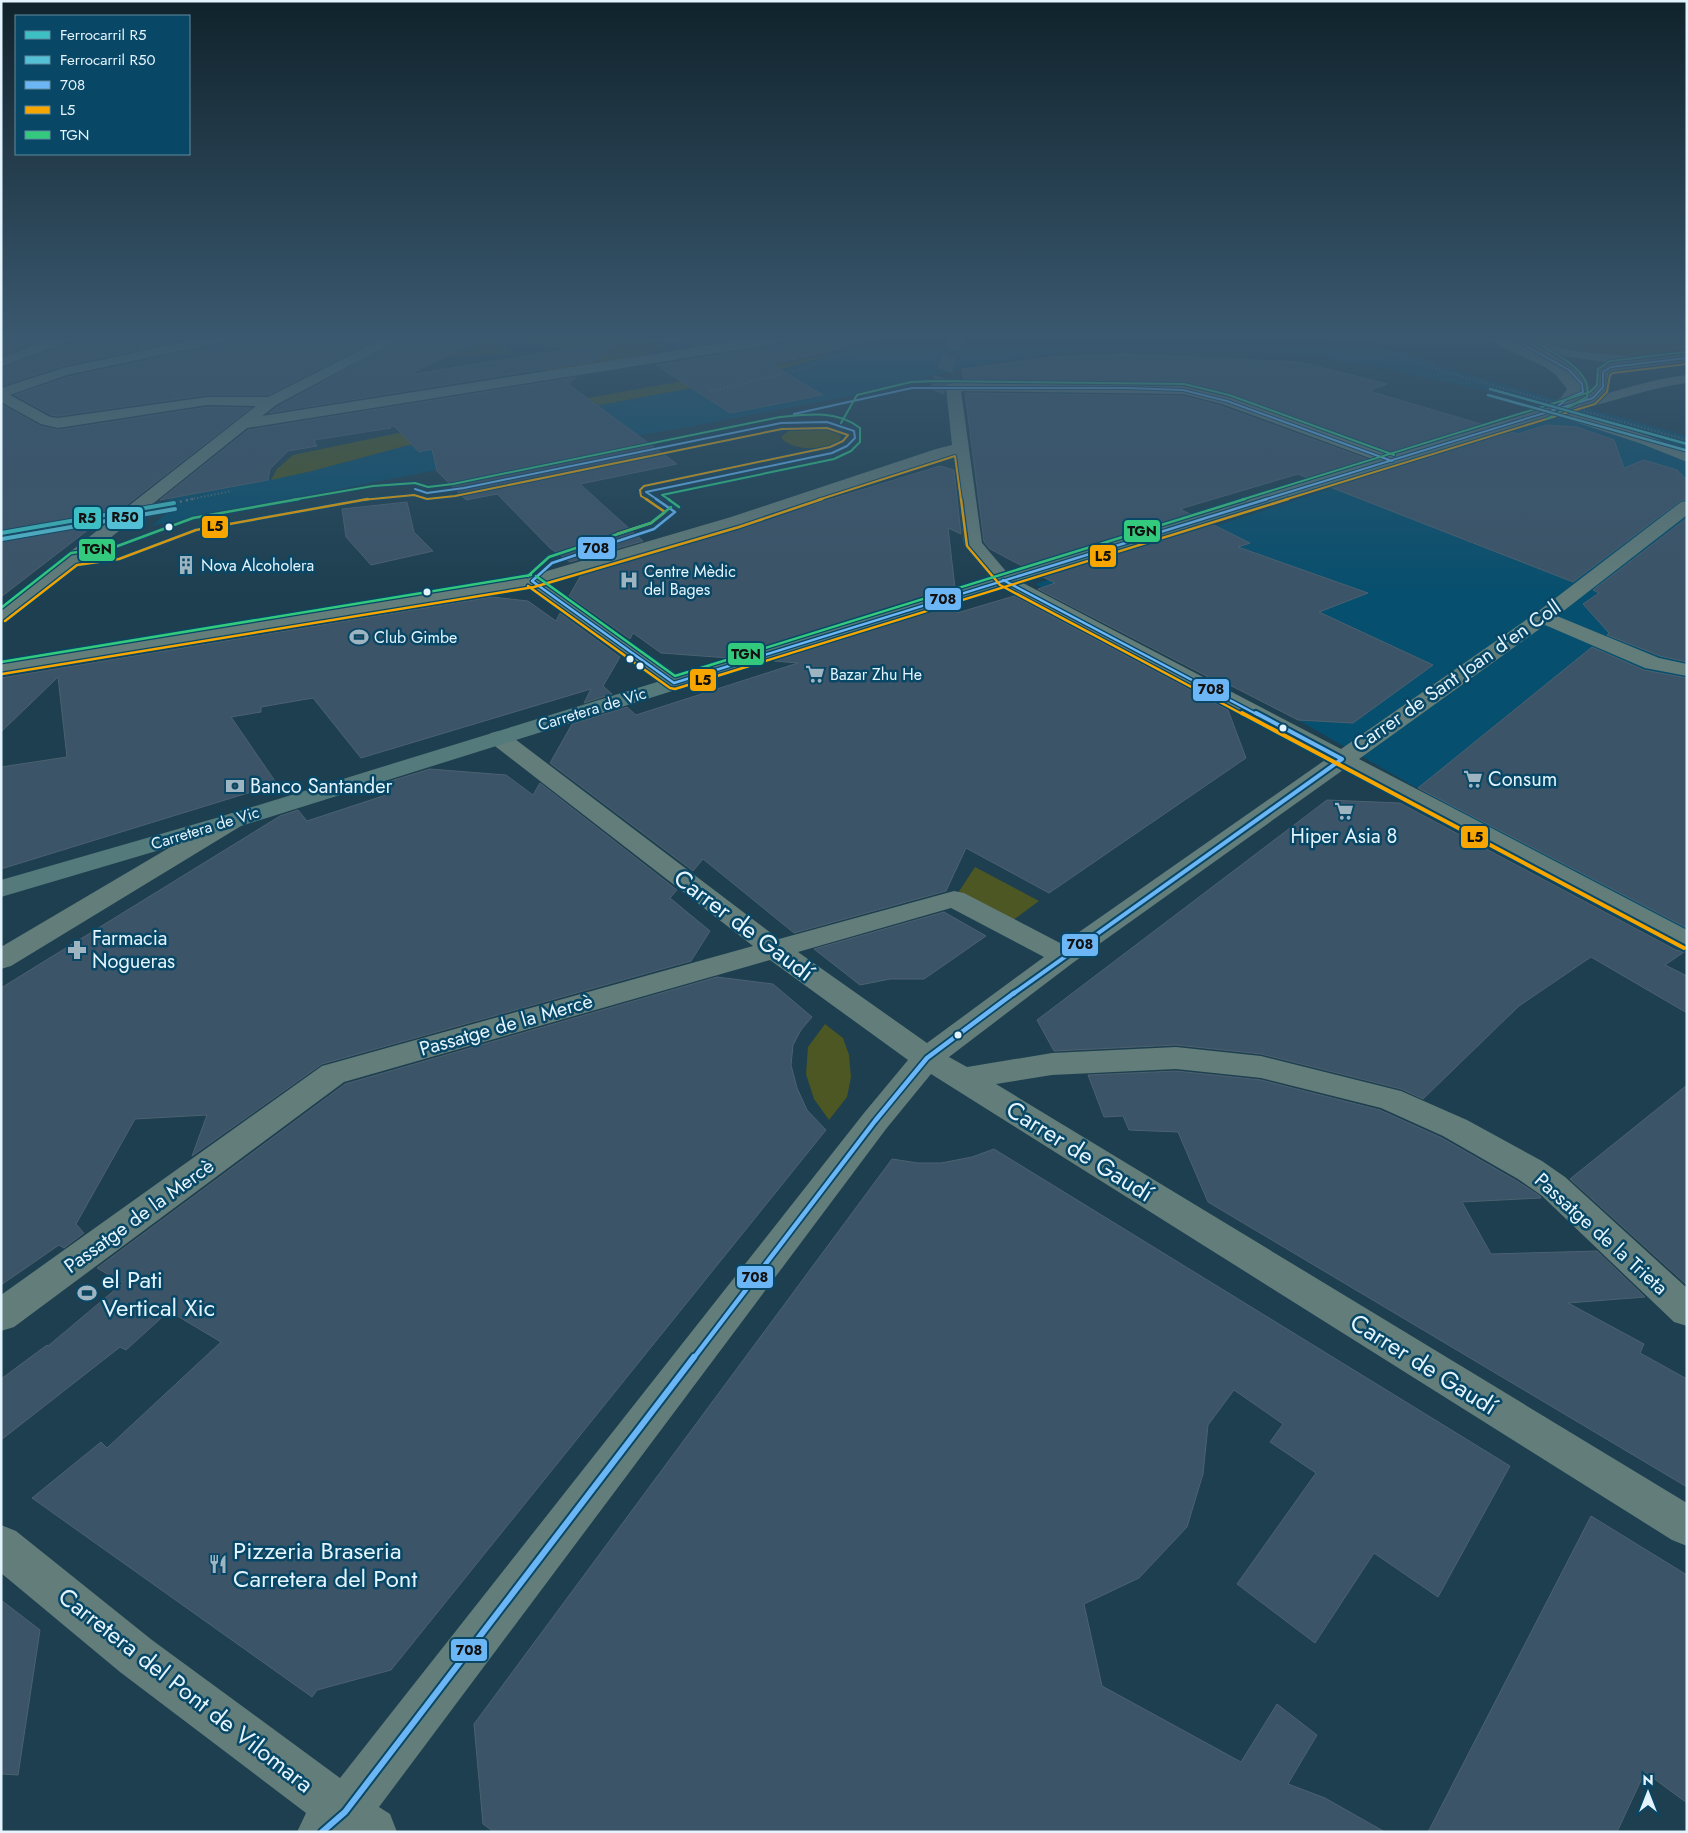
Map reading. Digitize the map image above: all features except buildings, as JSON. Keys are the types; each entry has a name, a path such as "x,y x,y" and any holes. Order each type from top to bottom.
{"main road":[{"name":"Carretera de Vic","path":"1,889 232,821 1521,421"}],"street":[{"path":"44,421 58,423 75,421"},
{"path":"1,616 246,421"},
{"path":"241,424 263,421"},
{"path":"957,421 973,544 1003,580 1687,942"},
{"path":"1281,421 1392,461"},
{"path":"1586,421 1648,441 1687,457"},
{"path":"943,431 945,440 960,449"},
{"path":"1,668 532,581 737,521 942,452 960,449"},
{"name":"Carrer de Sant Joan d'en Coll","path":"346,1825 875,1121 927,1058 1064,956 1543,617 1687,506"},
{"path":"532,581 674,683"},
{"path":"1543,617 1687,676"},
{"path":"1652,663 1687,670"},
{"name":"Carrer de Gaudí","path":"498,738 774,949 927,1058 1687,1526"},
{"path":"1,960 232,821"},
{"name":"Passatge de la Mercè","path":"1,1316 333,1074 954,899 1064,956"},
{"name":"Passatge de la Trieta","path":"963,1079 1052,1064 1176,1058 1261,1067 1390,1099 1455,1128 1530,1170 1553,1186 1687,1311"},
{"name":"Carretera del Pont de Vilomara","path":"1,1546 346,1825"}],"shaded area":[{"path":"516,421 722,421 457,466 152,526 173,507 165,507 169,499 312,471 465,430"},
{"path":"1543,421 1632,421 1687,436 1687,934 1527,851 1298,720 1035,584"}],"green space":[{"path":"461,421 516,421 465,430 312,471 271,480 277,469 293,455"},
{"path":"808,427 834,430 841,436 840,440 819,448 803,448 782,439 782,436 790,430"},
{"path":"975,867 1039,901 1005,926 954,899"},
{"path":"825,1024 843,1038 849,1055 851,1077 847,1097 829,1120 814,1099 806,1074 808,1047"}],"railway":[{"path":"1618,421 1687,440"},
{"path":"187,500 232,491"},
{"path":"174,503 193,499"}],"rail line":[{"name":"R50","path":"1579,421 1685,450"},
{"name":"R5","path":"1603,421 1687,444"},
{"name":"R5","path":"1,533 174,503"},
{"name":"R50","path":"2,539 175,509"}],"transit line":[{"name":"TGN","path":"1,608 71,553 115,547 193,518 373,486 415,483 428,487 453,484 763,421"},
{"name":"TGN","path":"679,507 662,495 834,459 851,451 860,442 860,428 849,421"},
{"name":"708","path":"1281,421 1392,461"},
{"name":"TGN","path":"1299,421 1394,455"},
{"name":"TGN","path":"536,576 675,676 1498,421"},
{"name":"708","path":"415,489 427,493 464,488 781,423 827,422 854,431 855,438 847,446 832,453 646,492 675,512 654,529 552,563 532,581 674,683 1520,421"},
{"name":"L5","path":"528,586 670,688 675,689 1542,421"},
{"name":"L5","path":"5,621 77,565 119,559 196,530 375,498 414,495 427,499 455,496 782,429 827,428 848,435 843,441 830,447 644,486 640,490 641,496 665,512 651,523 617,534"},
{"name":"L5","path":"2,674 534,587 739,527 944,458 955,456 967,546 1000,585 1684,948"},
{"name":"TGN","path":"528,576 549,557 651,523 671,507"},
{"name":"TGN","path":"1,662 531,575"},
{"name":"708","path":"322,1832 345,1812 875,1121 927,1058 1064,956 1342,759 1003,580"}],"place":[{"name":"Nova Alcoholera","path":"186,565"},
{"name":"Centre Mèdic del Bages","path":"629,580"},
{"name":"Club Gimbe","path":"359,637"},
{"name":"Bazar Zhu He","path":"815,674"},
{"name":"Consum","path":"1473,779"},
{"name":"Banco Santander","path":"235,786"},
{"name":"Hiper Asia 8","path":"1344,811"},
{"name":"Farmacia Nogueras","path":"77,950"},
{"name":"el Pati Vertical Xic","path":"87,1293"},
{"name":"Pizzeria Braseria Carretera del Pont","path":"218,1564"}]}
